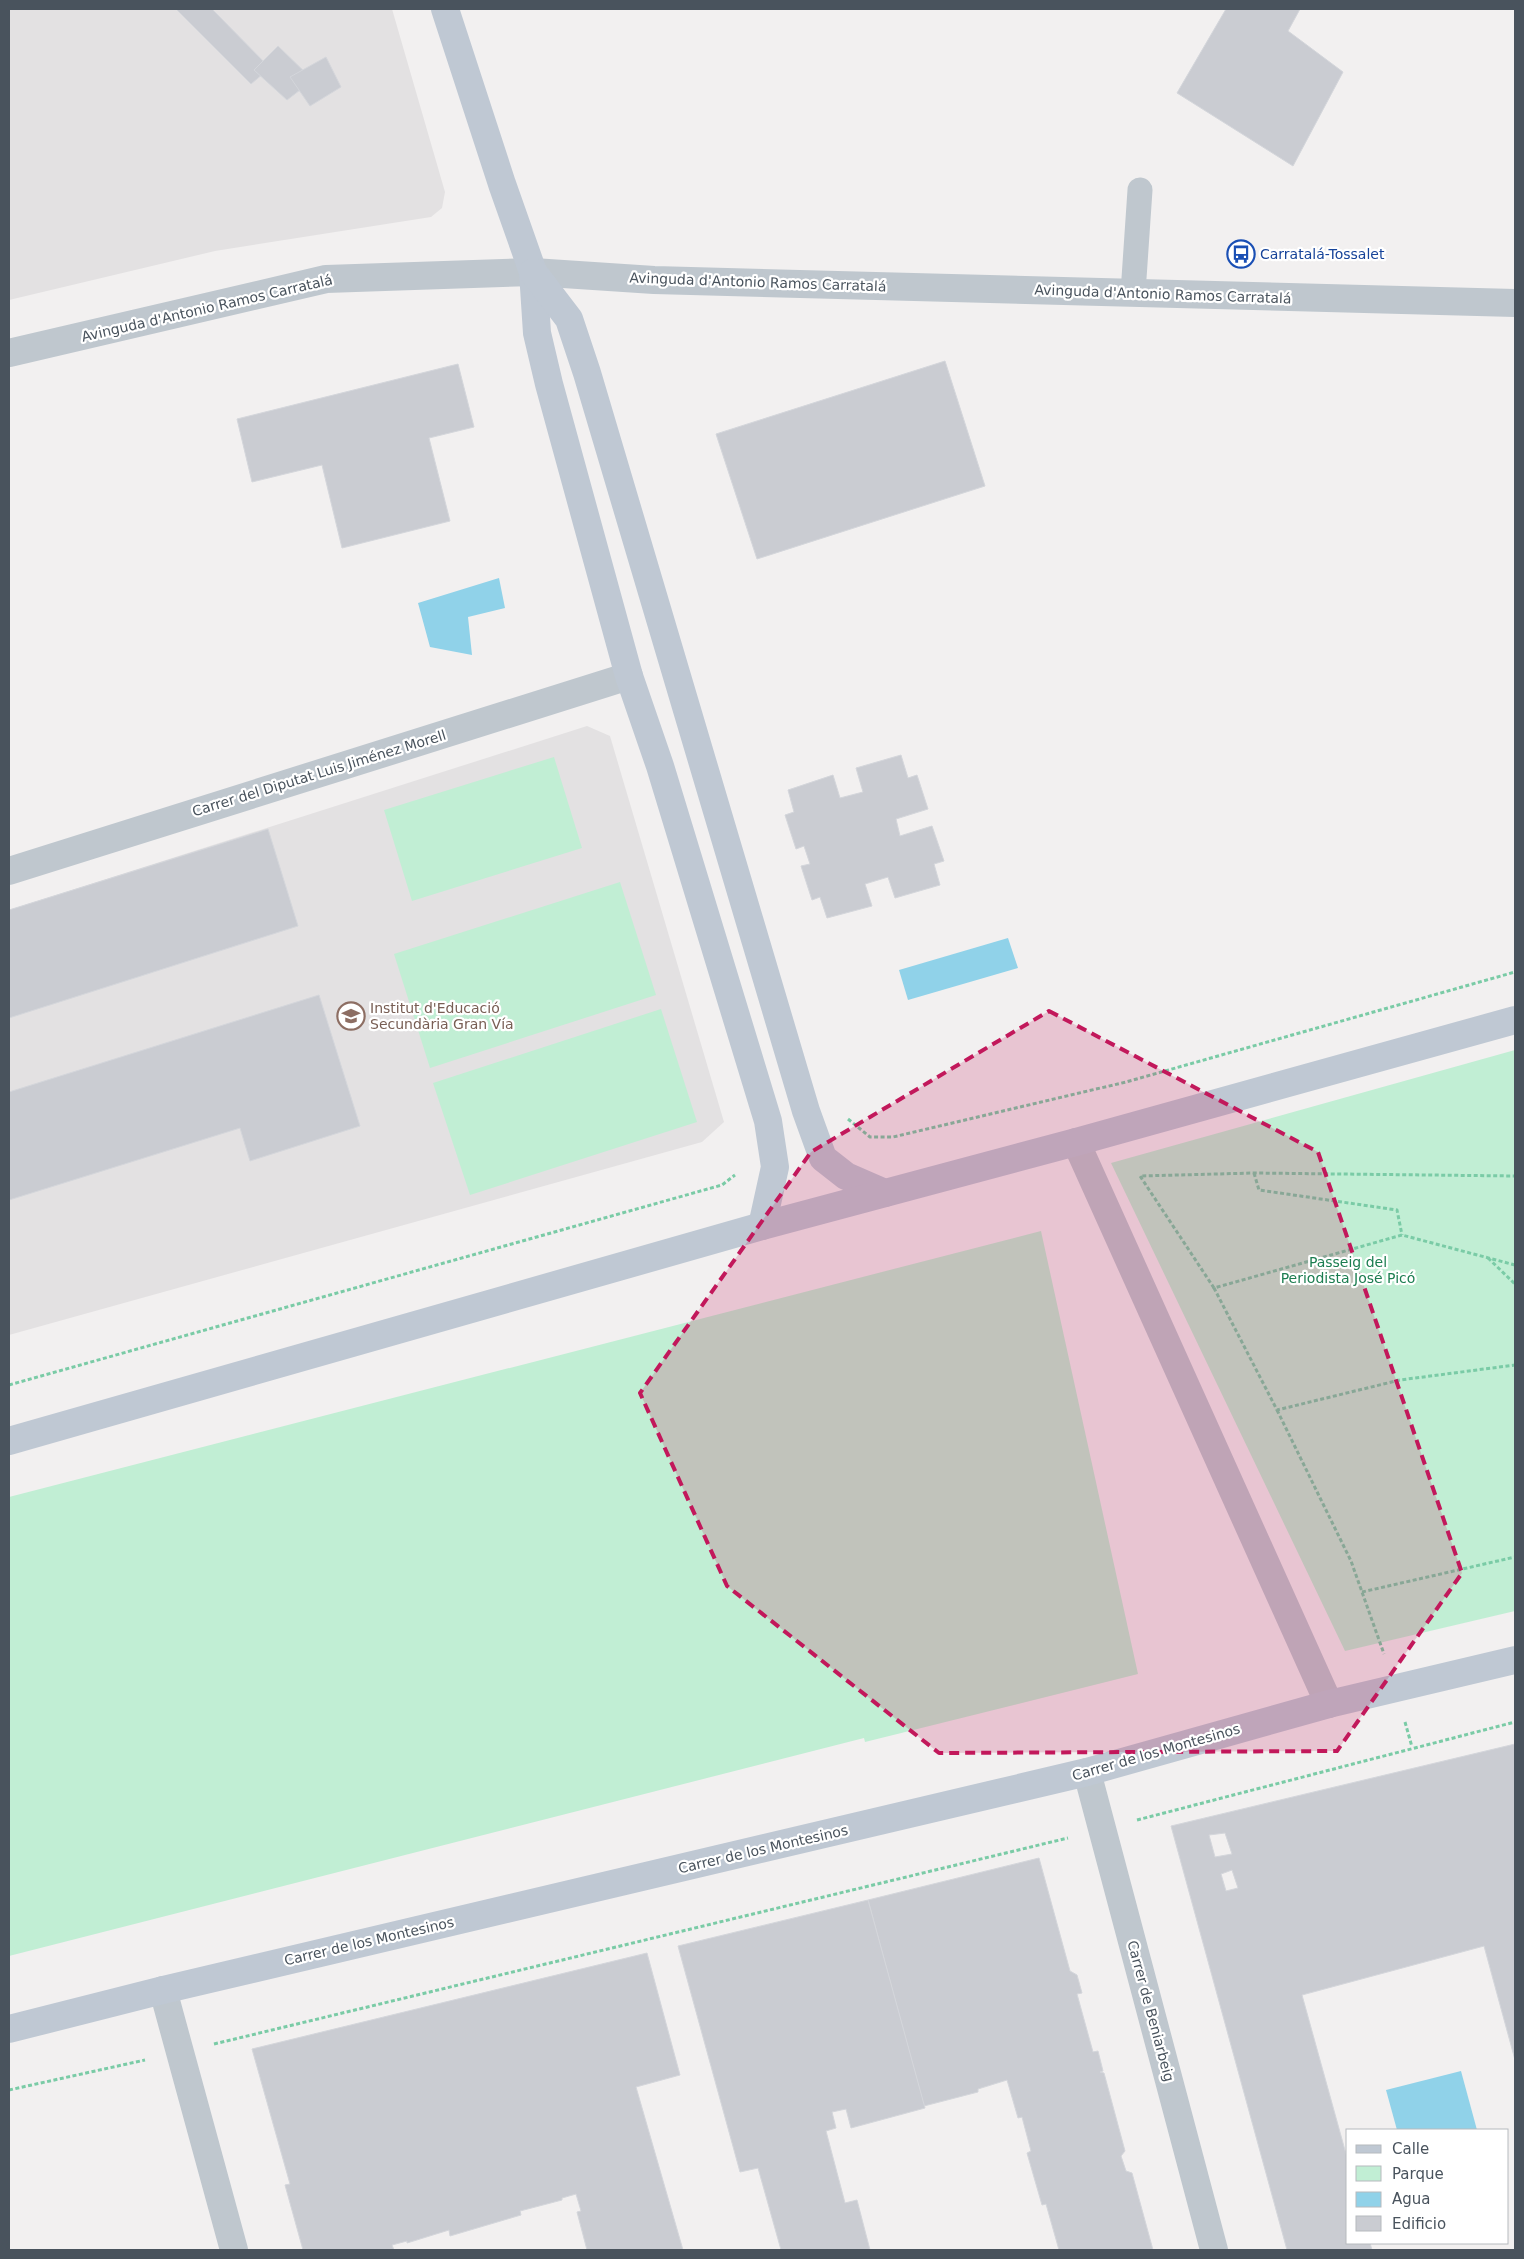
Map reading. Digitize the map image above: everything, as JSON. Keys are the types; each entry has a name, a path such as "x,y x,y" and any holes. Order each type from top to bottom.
{"main road":[{"path":"445,9 533,272 537,333 549,384 629,676 660,766 768,1121 775,1167 762,1226"},
{"path":"533,272 569,319 587,373 806,1111 823,1158 846,1176 885,1193"},
{"path":"9,1442 762,1226 1076,1142 1515,1020"},
{"name":"Carrer de los Montesinos","path":"9,2029 162,1990 1088,1772 1329,1704 1515,1660"}],"street":[{"name":"Avinguda d'Antonio Ramos Carratalá","path":"9,353 326,279 533,272 654,280 1515,303"},
{"name":"Carrer del Diputat Luis Jiménez Morell","path":"9,871 629,676"},
{"path":"1076,1142 1329,1704"},
{"name":"Carrer de Beniarbeig","path":"1088,1772 1214,2250"},
{"path":"162,1990 234,2250"}],"lane":[{"path":"1133,293 1140,190"}],"path":[{"path":"1254,1173 1259,1190 1397,1210 1402,1235"},
{"path":"1412,1747 1396,1688 1350,1562 1277,1410 1214,1288 1140,1176 1254,1173 1515,1176"},
{"path":"1214,1288 1402,1235 1515,1265"},
{"path":"1487,1257 1515,1284"},
{"path":"1277,1410 1400,1380 1515,1365"},
{"path":"1362,1592 1515,1557"},
{"path":"9,2090 180,2052 1103,1829 1412,1747 1515,1722"}],"highlighted area":[{"path":"1049,1011 1318,1152 1462,1573 1337,1751 939,1753 727,1586 640,1393 811,1152"}],"shaded area":[{"path":"9,9 392,9 445,192 442,208 431,217 215,251 9,300"},
{"name":"Institut d'Educació Secundària Gran Vía","path":"587,726 610,736 724,1122 702,1142 9,1335 9,910"}],"green space":[{"path":"554,757 582,848 412,901 384,810"},
{"path":"620,882 656,995 430,1068 394,954"},
{"path":"661,1009 697,1122 470,1195 433,1083"},
{"name":"Passeig del Periodista José Picó","path":"1515,1050 1515,1611 1345,1651 1111,1163"},
{"path":"1041,1231 1138,1674 865,1742 864,1738 9,1956 9,1497"}],"water":[{"path":"499,578 505,608 468,617 472,655 430,647 418,603"},
{"path":"1008,938 1018,968 908,1000 899,970"},
{"path":"1461,2071 1477,2129 1397,2129 1386,2090"}],"building":[{"path":"176,9 212,9 270,68 251,84"},
{"path":"1226,9 1300,9 1288,31 1343,72 1293,166 1177,93"},
{"path":"278,46 313,80 287,100 254,70"},
{"path":"326,57 341,87 310,106 290,77"},
{"path":"945,361 985,486 757,559 716,434"},
{"path":"458,364 474,427 429,438 450,521 342,548 322,465 252,482 237,419"},
{"path":"901,755 908,778 917,775 928,809 896,819 900,836 932,826 944,861 934,864 940,885 895,898 888,877 865,884 872,906 827,918 820,897 812,900 801,866 810,864 804,846 796,849 785,815 794,812 788,790 833,775 840,798 863,792 856,768"},
{"path":"268,829 298,926 9,1018 9,910"},
{"path":"319,995 360,1126 250,1161 240,1128 9,1200 9,1092"},
{"path":"1515,1744 1515,2060 1484,1946 1302,1995 1346,2154 1346,2244 1370,2244 1372,2250 1287,2250 1171,1826","holes":["1225,1833 1232,1854 1215,1857 1209,1835","1232,1870 1238,1888 1226,1891 1221,1874"]},
{"path":"1039,1858 1070,1971 1077,1975 1082,1993 1077,1994 1093,2052 1098,2051 1103,2071 1100,2072 1104,2073 1125,2151 1121,2156 1126,2171 1132,2173 1153,2250 1059,2250 1046,2204 1042,2205 1027,2153 1031,2151 1022,2117 1018,2118 1007,2080 978,2089 978,2092 924,2106 868,1900"},
{"path":"868,1900 925,2108 851,2128 846,2109 832,2112 836,2128 826,2131 845,2203 857,2200 870,2250 781,2250 758,2168 740,2172 678,1946"},
{"path":"647,1953 680,2075 636,2087 683,2250 587,2250 577,2212 581,2211 576,2194 562,2198 562,2200 520,2211 521,2215 450,2236 449,2230 407,2243 407,2241 392,2245 394,2250 303,2250 285,2185 290,2184 252,2049"}],"place":[{"name":"Carratalá-Tossalet","path":"1241,254"},
{"name":"Institut d'Educació Secundària Gran Vía","path":"351,1016"}]}
